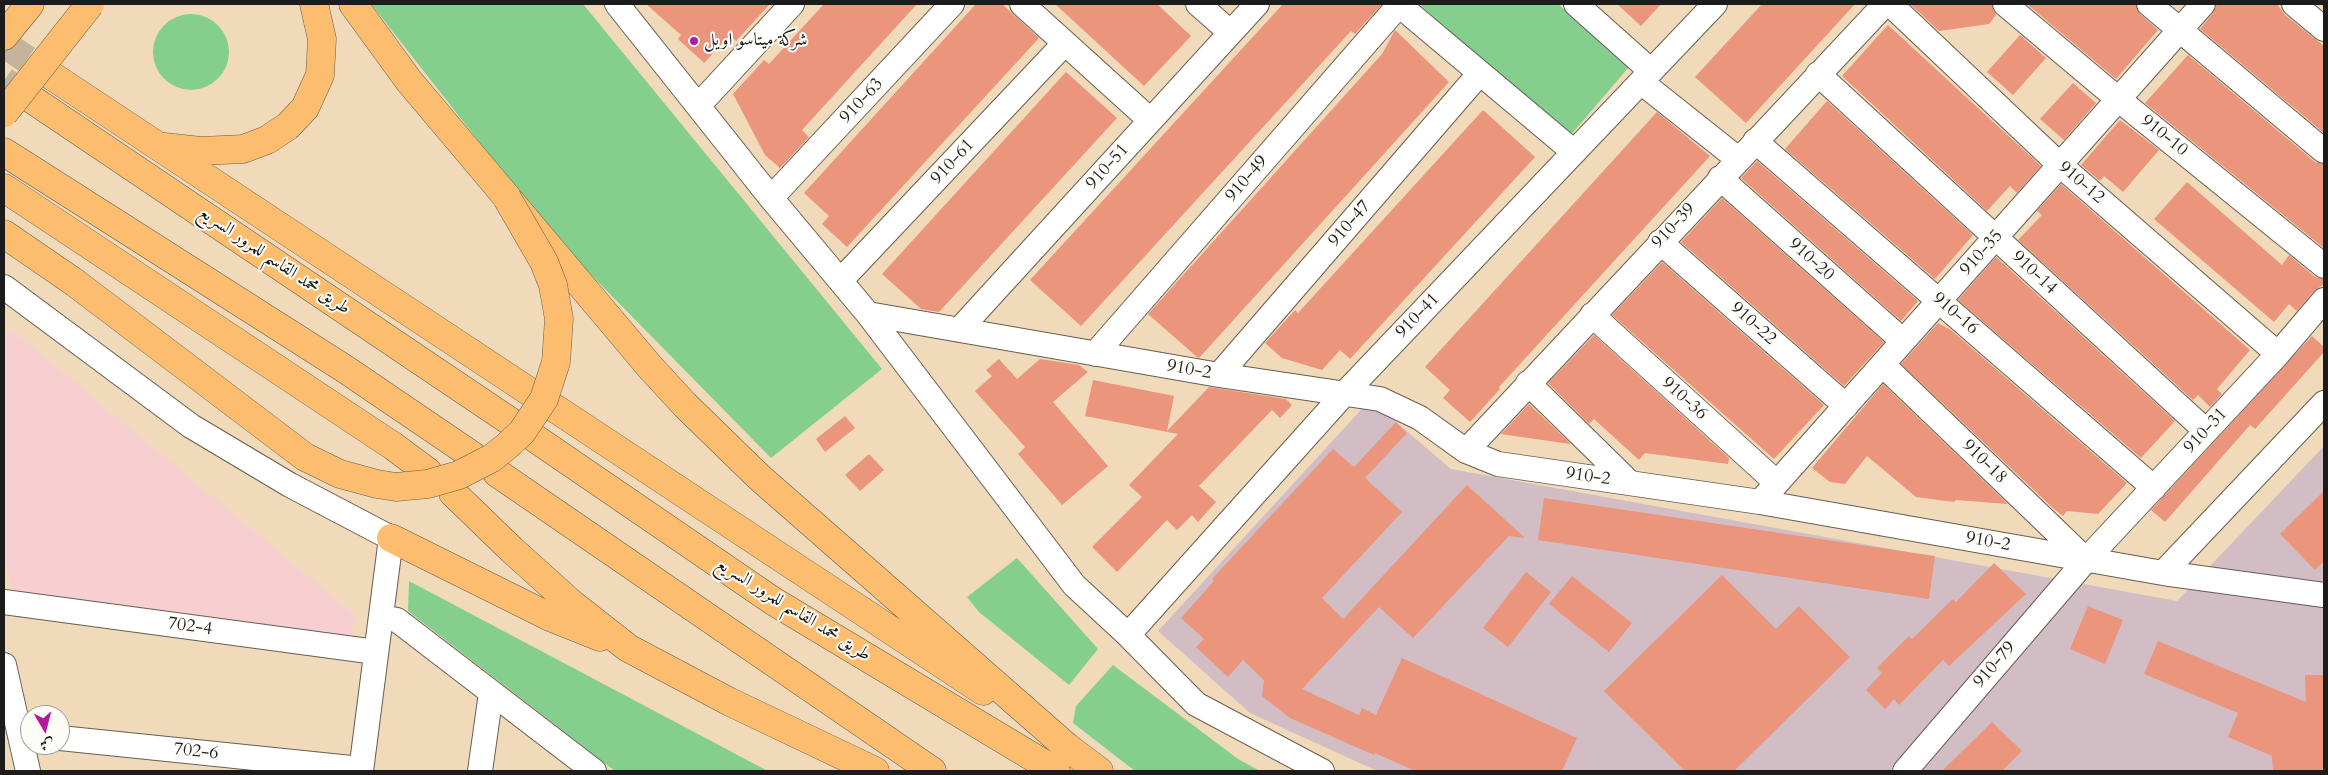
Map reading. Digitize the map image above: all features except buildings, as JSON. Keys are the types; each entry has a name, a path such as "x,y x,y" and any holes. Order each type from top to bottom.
{"highway":[{"path":"4,36 30,4"},
{"path":"4,113 90,4"},
{"path":"159,146 180,150 222,151 243,149 267,140 288,126 308,102 320,75 322,52 321,26 314,4"},
{"path":"354,4 409,81 685,405 759,477 1067,747"},
{"path":"52,76 533,394"},
{"name":"طريق محمد القاسم للمرور السريع","path":"33,100 514,424"},
{"path":"4,152 345,369 473,456"},
{"path":"4,188 393,446 428,472"},
{"path":"4,234 74,282 305,457 340,474 396,487 428,484 459,475 492,458 508,446 534,416 544,399 553,371 558,342 559,319 553,285 544,262 507,198"},
{"path":"556,409 1067,747 1099,771"},
{"name":"طريق محمد القاسم للمرور السريع","path":"536,439 773,601 1056,771"},
{"path":"497,473 932,771"},
{"path":"453,493 572,604 628,648"},
{"path":"391,538 550,617 628,648 730,702 875,771"}],"street":[{"path":"698,106 792,4"},
{"name":"910-63","path":"771,198 952,4"},
{"path":"1022,4 1150,120"},
{"path":"1198,4 1230,32"},
{"name":"910-51","path":"959,330 1257,4"},
{"path":"1399,4 1574,152"},
{"name":"910-49","path":"1095,354 1399,4"},
{"path":"1576,4 1646,76 1738,159"},
{"name":"910-41","path":"1128,635 1344,394 1715,4"},
{"name":"910-39","path":"1466,451 1885,4"},
{"name":"910-12","path":"1890,4 2060,165 2278,354"},
{"name":"910-10","path":"2005,4 2118,99 2324,266"},
{"path":"2149,4 2324,151"},
{"name":"910-35","path":"1760,502 2203,4"},
{"path":"2294,4 2324,30"},
{"path":"628,8 698,106 771,198 868,314 1074,585 1128,635 1196,704 1322,771"},
{"name":"910-61","path":"841,280 1065,43"},
{"name":"910-47","path":"1219,375 1480,74"},
{"name":"910-14","path":"1818,74 2206,431"},
{"name":"910-16","path":"1755,141 2154,488"},
{"name":"910-20","path":"1720,178 1903,341"},
{"name":"910-22","path":"1660,242 1846,406"},
{"path":"4,287 190,426 290,485 391,538 361,770"},
{"name":"910-31","path":"2086,560 2278,354 2321,311"},
{"name":"910-2","path":"868,314 1219,375 1380,399 1412,414 1466,451 1498,464 1760,502 2163,573 2324,595"},
{"name":"910-36","path":"1592,315 1777,483"},
{"name":"910-18","path":"1882,364 2086,560"},
{"path":"1528,383 1630,483"},
{"path":"2163,573 2324,403"},
{"name":"910-79","path":"1905,771 2086,560"},
{"name":"702-4","path":"4,602 376,652"},
{"path":"380,617 397,620 588,769"},
{"path":"4,665 18,736 28,771"},
{"path":"480,771 491,693"},
{"name":"702-6","path":"70,739 361,770"}],"shaded area":[{"path":"12,330 356,616 350,641 14,594 4,560 4,337"},
{"path":"1370,400 1451,469 2177,601 2324,446 2324,771 1377,771 1250,713 1158,631"}],"green space":[{"path":"371,4 583,4 882,369 771,458 554,237"},
{"path":"1419,4 1558,4 1629,67 1569,137"},
{"path":"199,14 212,20 223,31 229,44 227,67 212,84 199,90 183,90 170,84 155,67 153,44 159,31 176,16"},
{"path":"1017,558 1098,649 1069,685 979,612 967,597"},
{"path":"409,581 768,771 615,771 408,611"},
{"path":"1113,665 1238,759 1260,771 1135,771 1073,723 1076,706"}],"tunnel":[{"path":"4,44 52,76"},
{"path":"4,81 33,100"}],"place":[{"name":"شركة ميتاسو اويل","path":"694,41"}]}
